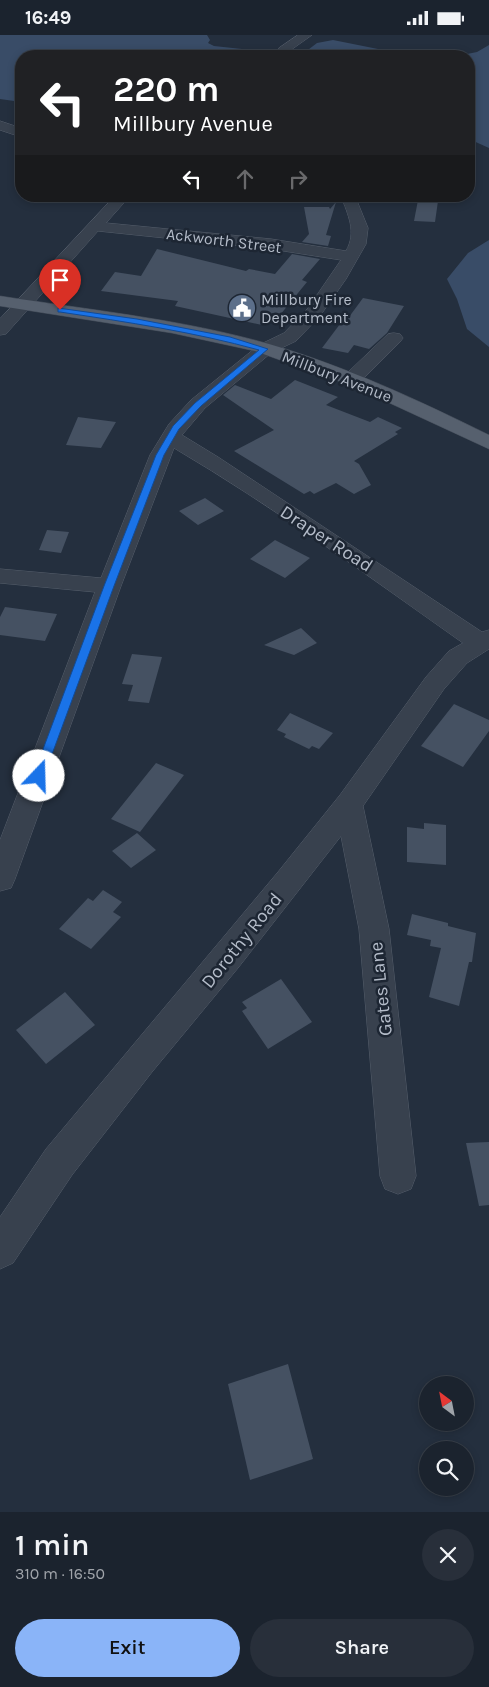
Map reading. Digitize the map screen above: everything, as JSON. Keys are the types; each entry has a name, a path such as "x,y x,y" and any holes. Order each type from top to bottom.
{"main road":[{"name":"Millbury Avenue","path":"0,301 137,321 230,339 265,349 288,356 426,410 489,443"}],"street":[{"path":"280,49 306,35"},
{"path":"0,125 15,131"},
{"path":"0,331 22,304 117,202"},
{"path":"0,879 160,455 176,427 198,405 265,349 290,337 314,312 352,257 358,245 360,228 350,202"},
{"name":"Ackworth Street","path":"95,226 271,244 352,257"},
{"path":"351,380 394,339"},
{"name":"Draper Road","path":"170,437 211,461 485,641"},
{"path":"0,576 109,586"},
{"name":"Dorothy Road","path":"0,1250 59,1162 140,1061 228,958 349,804 435,683 458,657 485,641"},
{"name":"Gates Lane","path":"349,804 374,929 398,1176"}],"water":[{"path":"0,35 207,35 210,40 208,43 214,46 252,50 15,50 15,101 0,99"},
{"path":"333,40 383,50 308,50 317,43"},
{"path":"489,45 489,148 475,142 475,52"},
{"path":"489,240 489,347 467,329 457,299 447,279 468,253"}],"building":[{"path":"336,202 326,235 331,236 328,246 302,242 309,234 304,207 329,207 330,209"},
{"path":"418,202 438,202 435,222 414,221"},
{"path":"157,249 246,271 249,269 275,274 292,254 320,259 302,280 307,282 280,315 272,313 262,325 175,306 178,301 101,291 115,272 141,276"},
{"path":"363,298 404,306 387,333 369,349 354,345 348,353 322,348 346,316 349,317"},
{"path":"295,380 338,397 326,405 370,422 378,417 402,428 395,432 398,434 354,461 359,464 371,485 354,494 336,483 314,494 310,491 304,494 234,451 274,430 223,395 235,385 271,399"},
{"path":"78,417 116,422 101,448 66,445"},
{"path":"205,498 224,511 198,525 179,511"},
{"path":"47,530 69,532 61,553 39,550"},
{"path":"275,540 310,558 285,578 250,559"},
{"path":"5,607 57,614 45,641 0,635 0,617"},
{"path":"301,628 317,643 294,655 264,645"},
{"path":"132,654 162,657 149,703 128,701 133,685 122,684"},
{"path":"454,704 489,720 489,731 463,767 421,746"},
{"path":"290,713 333,733 319,749 312,746 309,749 284,737 286,734 277,730"},
{"path":"156,763 184,775 140,832 111,819"},
{"path":"424,823 446,825 446,865 407,862 407,827 424,829"},
{"path":"137,833 156,850 131,868 112,851"},
{"path":"103,890 122,902 113,912 121,917 91,949 59,929 88,898 93,901"},
{"path":"412,914 448,923 448,926 476,933 472,962 469,962 459,1006 429,997 441,948 430,946 431,940 407,935"},
{"path":"281,979 312,1022 268,1049 242,1011 247,1008 242,1002"},
{"path":"65,992 95,1025 46,1064 16,1030"},
{"path":"489,1142 489,1205 479,1206 466,1143"},
{"path":"288,1364 313,1459 250,1480 228,1384"}],"place":[{"name":"Millbury Fire Department","path":"242,308"}],"route":[{"path":"39,776 109,586 160,455 176,427 198,405 265,349 230,339 137,321 60,310"}]}
